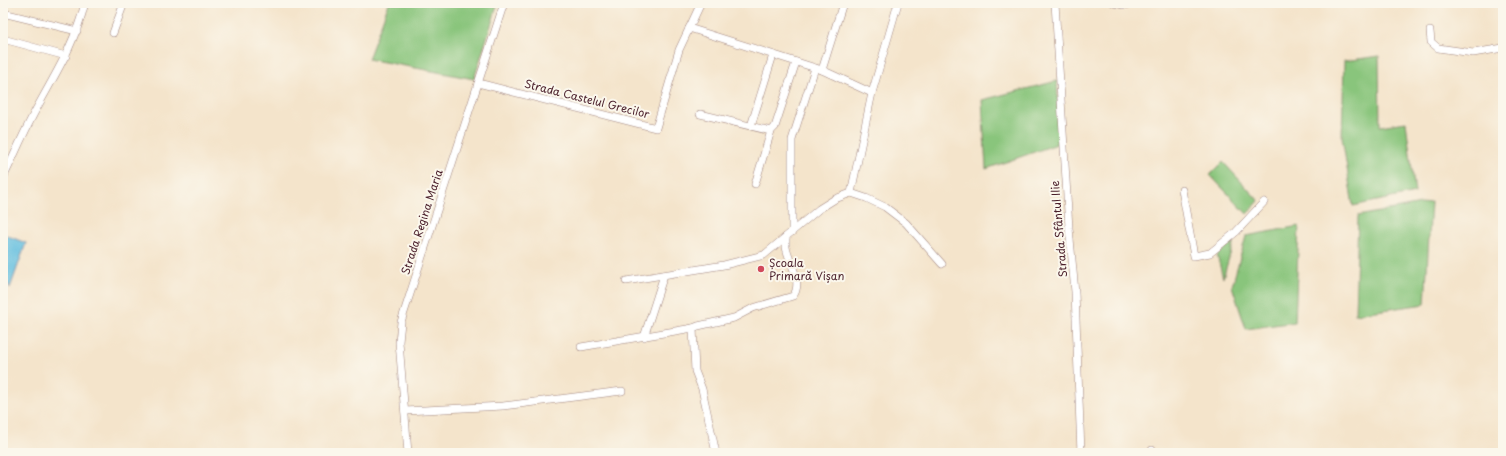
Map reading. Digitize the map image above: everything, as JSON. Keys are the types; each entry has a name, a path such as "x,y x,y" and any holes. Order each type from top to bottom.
{"street":[{"path":"3,178 38,106 66,56 77,31 85,3"},
{"path":"113,34 124,3"},
{"name":"Strada Regina Maria","path":"408,453 400,342 401,322 504,3"},
{"name":"Strada Castelul Grecilor","path":"478,83 656,128 679,50 701,3"},
{"path":"792,232 792,140 843,3"},
{"path":"851,193 872,93 898,3"},
{"name":"Strada Sfântul Ilie","path":"1055,3 1069,228 1075,292 1081,453"},
{"path":"1114,3 1125,5 1133,3"},
{"path":"3,13 77,31"},
{"path":"689,28 819,69 872,93"},
{"path":"1430,31 1431,42 1438,48 1473,53 1503,48"},
{"path":"3,39 66,56"},
{"path":"751,126 773,55"},
{"path":"755,184 771,131 775,127 796,62"},
{"path":"700,114 771,131"},
{"path":"1182,190 1194,256 1210,253 1236,232 1264,202"},
{"path":"626,281 724,265 764,255 819,209 835,199 851,193 885,207 906,223 942,264"},
{"path":"580,347 693,328 734,318 753,308 793,296 796,293 797,280 786,246 786,237"},
{"path":"644,337 664,275"},
{"path":"693,328 695,371 702,389 716,453"},
{"path":"405,411 504,406 622,390"}],"green space":[{"path":"389,3 498,3 474,79 368,59"},
{"path":"1379,56 1380,126 1406,122 1415,193 1353,206 1342,137 1344,61"},
{"path":"1057,81 1060,143 986,169 982,100"},
{"path":"1223,162 1259,201 1247,214 1210,175"},
{"path":"1431,202 1425,304 1355,314 1358,216"},
{"path":"1299,226 1295,322 1246,329 1232,286 1246,236"},
{"path":"1234,241 1223,278 1217,255"}],"water":[{"path":"3,234 26,243 10,288 3,276"}],"place":[{"name":"Școala Primară Vișan","path":"761,269"}]}
